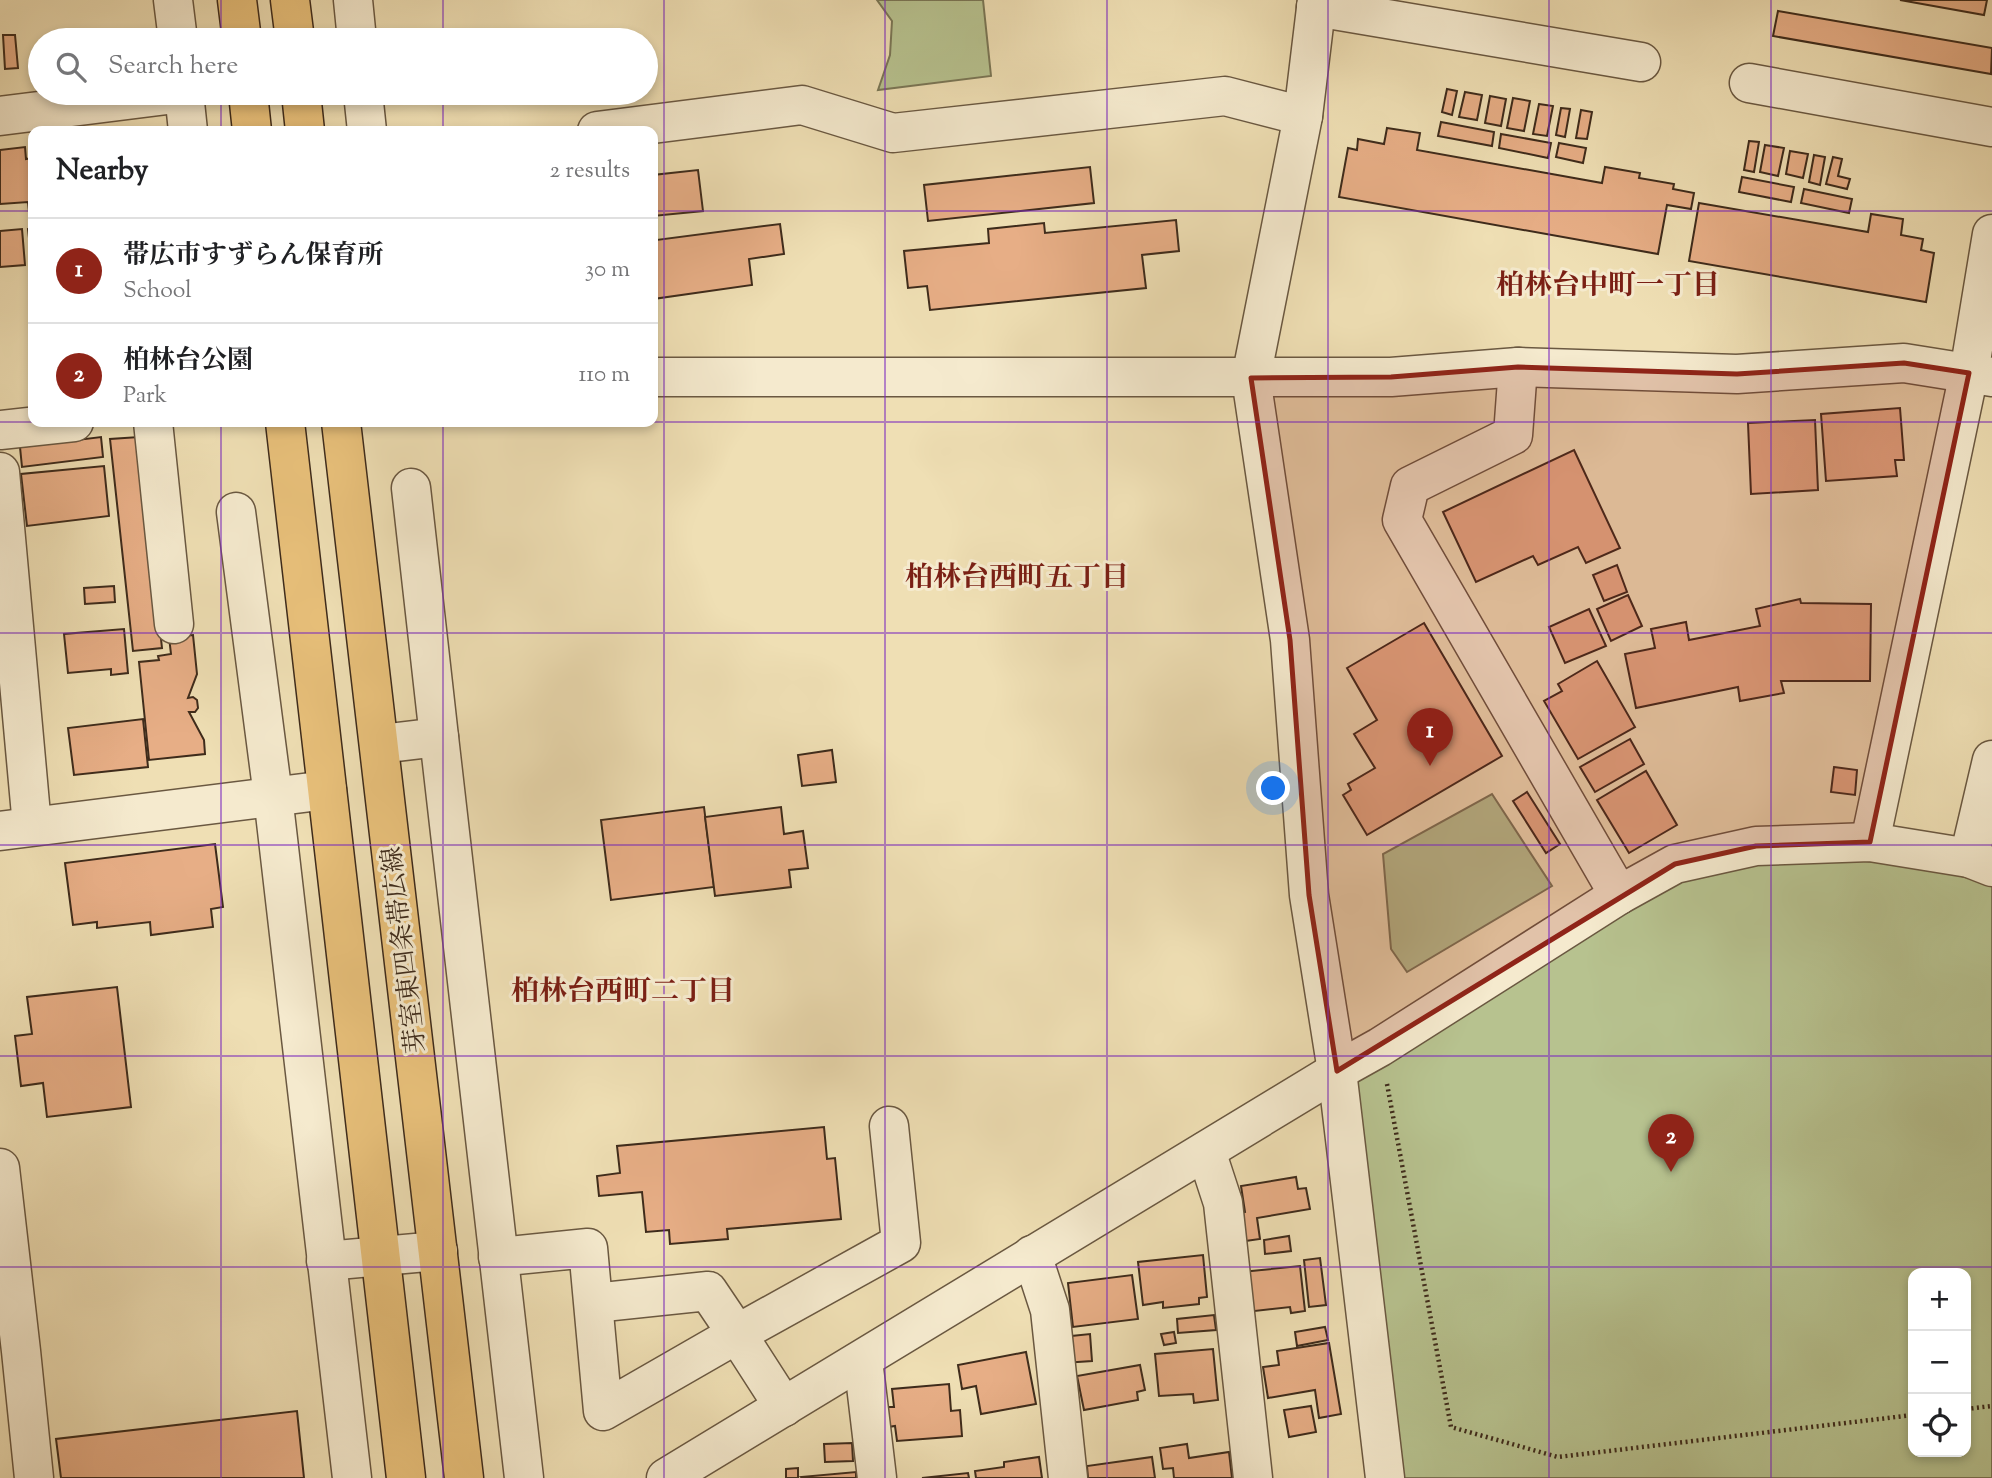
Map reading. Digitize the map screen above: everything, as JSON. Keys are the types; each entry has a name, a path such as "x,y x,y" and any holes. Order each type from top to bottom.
{"main road":[{"path":"237,0 240,28"},
{"path":"290,0 294,28"},
{"path":"249,105 251,126"},
{"path":"302,105 304,126"},
{"path":"286,427 406,1478"},
{"name":"芽室東四条帯広線","path":"342,427 464,1478"}],"street":[{"path":"173,0 176,28"},
{"path":"353,0 356,28"},
{"path":"1385,1478 1337,1071 1309,895 1290,640 1251,378 1303,116 1316,4 1641,62"},
{"path":"1749,83 1992,127"},
{"path":"636,126 802,105 893,133 1225,96 1303,116"},
{"path":"0,116 88,105"},
{"path":"185,105 187,126"},
{"path":"364,105 366,126"},
{"path":"1870,842 1980,375 1992,234"},
{"path":"658,377 1391,377 1518,367 1737,374 1904,363 1980,375"},
{"path":"1518,367 1513,435 1409,486 1402,520 1619,895"},
{"path":"0,430 28,427"},
{"path":"154,427 174,624"},
{"path":"0,472 16,829 327,790"},
{"path":"411,488 524,1478"},
{"path":"236,512 273,796 352,1478"},
{"path":"380,744 439,737"},
{"path":"679,1475 1032,1255 1380,1047 1619,895 1675,864 1756,846 1870,842 1981,863 1992,760"},
{"path":"498,1257 589,1248 603,1411 901,1243 889,1126"},
{"path":"1206,1151 1223,1203 1253,1478"},
{"path":"0,1168 34,1478"},
{"path":"327,1261 438,1251"},
{"path":"1032,1255 1050,1310 1069,1478"},
{"path":"594,1303 708,1291 785,1408"},
{"path":"863,1360 877,1478"}],"path":[{"path":"1380,1047 1451,1427 1558,1457 1908,1416"},
{"path":"1971,1408 1992,1406"}],"highlighted area":[{"path":"1904,363 1969,373 1870,842 1756,846 1675,864 1337,1071 1309,895 1290,640 1251,378 1391,377 1518,367 1737,374"}],"green space":[{"path":"877,0 983,0 991,76 878,90 890,55 892,21"},
{"path":"1492,794 1552,886 1407,972 1391,949 1383,854"},
{"path":"1756,846 1992,867 1992,1478 1385,1478 1337,1071 1619,895"}],"building":[{"path":"1900,0 1987,0 1984,15"},
{"path":"1778,11 1992,48 1991,74 1773,36"},
{"path":"3,35 15,35 18,68 5,69"},
{"path":"1447,89 1457,91 1452,115 1442,112"},
{"path":"1465,92 1482,95 1477,120 1459,117"},
{"path":"1490,96 1506,99 1501,126 1485,123"},
{"path":"1513,98 1530,101 1524,131 1507,128"},
{"path":"1539,104 1553,106 1547,136 1533,134"},
{"path":"1561,108 1570,109 1565,137 1556,135"},
{"path":"1581,110 1592,112 1587,139 1576,138"},
{"path":"1441,122 1494,132 1492,146 1438,136"},
{"path":"1387,128 1420,133 1417,150 1602,183 1605,167 1640,173 1639,178 1674,184 1673,189 1694,193 1691,209 1667,205 1658,254 1339,197 1348,148 1357,150 1358,139 1384,144"},
{"path":"1501,134 1551,143 1548,158 1499,148"},
{"path":"1749,141 1759,142 1754,172 1744,170"},
{"path":"1559,143 1586,148 1583,163 1556,157"},
{"path":"1765,145 1784,148 1778,176 1760,172"},
{"path":"25,147 28,159 28,202 0,204 0,150"},
{"path":"1790,151 1808,154 1803,178 1786,174"},
{"path":"1814,155 1825,157 1820,185 1809,182"},
{"path":"1833,157 1842,159 1838,176 1850,179 1847,189 1826,184"},
{"path":"1090,167 1094,203 928,221 924,185"},
{"path":"698,170 703,211 658,216 658,174"},
{"path":"1742,177 1794,187 1791,202 1739,192"},
{"path":"1804,189 1852,199 1849,213 1801,203"},
{"path":"1699,203 1868,232 1871,214 1903,219 1901,235 1923,239 1921,250 1934,253 1926,302 1689,261"},
{"path":"1176,220 1179,251 1142,255 1146,288 930,310 927,286 908,288 904,251 989,243 988,229 1044,223 1045,233"},
{"path":"780,224 784,254 749,259 752,285 658,298 658,240"},
{"path":"22,229 25,265 0,267 0,231"},
{"path":"1900,408 1904,460 1895,460 1897,476 1826,481 1821,414"},
{"path":"1815,420 1818,490 1751,494 1748,423"},
{"path":"101,437 103,457 22,467 20,447"},
{"path":"139,437 162,648 133,651 110,439"},
{"path":"1574,450 1620,548 1586,563 1578,547 1538,565 1533,556 1476,582 1443,512"},
{"path":"104,466 109,516 27,526 21,474"},
{"path":"1617,565 1627,592 1604,601 1593,575"},
{"path":"114,586 115,602 85,604 84,588"},
{"path":"1628,595 1642,626 1611,641 1597,609"},
{"path":"1800,599 1801,603 1871,604 1870,681 1781,681 1784,693 1740,701 1738,687 1636,708 1625,654 1655,648 1651,629 1686,622 1689,640 1760,626 1756,609"},
{"path":"1589,609 1606,646 1565,663 1549,627"},
{"path":"1424,623 1502,756 1367,835 1343,795 1351,790 1348,784 1375,768 1354,734 1377,720 1347,668"},
{"path":"124,629 128,673 111,675 111,669 68,673 64,634"},
{"path":"193,635 197,674 188,698 197,700 198,708 195,712 189,712 204,740 205,754 149,760 139,662 159,660 158,656 171,654 169,637"},
{"path":"1597,661 1635,727 1578,759 1544,701 1562,691 1558,684"},
{"path":"143,719 148,767 74,775 68,728"},
{"path":"1630,739 1644,764 1595,792 1580,767"},
{"path":"832,750 836,782 802,786 798,755"},
{"path":"1834,767 1857,770 1855,795 1831,792"},
{"path":"1646,771 1677,825 1629,853 1597,800"},
{"path":"1527,792 1560,844 1546,853 1513,801"},
{"path":"704,807 714,887 611,900 601,820"},
{"path":"781,807 784,834 803,831 808,868 789,870 791,887 715,896 705,817"},
{"path":"215,844 223,907 211,909 213,927 151,935 150,922 97,928 97,922 73,925 65,863"},
{"path":"117,987 131,1107 47,1117 43,1083 21,1086 15,1036 32,1034 27,997"},
{"path":"824,1127 827,1159 835,1158 841,1219 727,1229 728,1239 670,1244 669,1230 646,1232 642,1192 599,1196 597,1176 620,1173 617,1146"},
{"path":"1296,1177 1298,1189 1306,1188 1310,1209 1257,1218 1260,1239 1238,1242 1234,1214 1245,1212 1241,1186"},
{"path":"1289,1236 1291,1251 1265,1254 1264,1240"},
{"path":"1203,1255 1207,1297 1199,1298 1199,1304 1163,1308 1163,1302 1143,1305 1138,1262"},
{"path":"1320,1258 1326,1305 1309,1307 1304,1260"},
{"path":"1300,1266 1305,1311 1291,1313 1290,1307 1246,1312 1242,1272"},
{"path":"1132,1275 1138,1319 1073,1327 1068,1283"},
{"path":"1214,1315 1216,1330 1178,1333 1177,1319"},
{"path":"1325,1327 1328,1340 1297,1346 1295,1332"},
{"path":"1174,1332 1176,1343 1164,1345 1161,1334"},
{"path":"1090,1334 1092,1361 1063,1363 1062,1337"},
{"path":"1329,1343 1341,1414 1319,1418 1315,1390 1268,1398 1263,1367 1279,1365 1277,1351"},
{"path":"1213,1349 1218,1400 1194,1403 1193,1394 1159,1396 1155,1354"},
{"path":"1026,1352 1036,1404 981,1414 976,1386 962,1389 958,1365"},
{"path":"1140,1365 1145,1390 1137,1392 1138,1400 1084,1410 1077,1376"},
{"path":"949,1384 951,1411 960,1410 962,1436 897,1441 895,1426 888,1427 887,1407 894,1407 892,1389"},
{"path":"1311,1406 1316,1432 1289,1437 1284,1410"},
{"path":"297,1411 304,1478 61,1478 56,1439"},
{"path":"852,1443 853,1461 825,1462 824,1444"},
{"path":"1187,1444 1189,1458 1229,1452 1232,1478 1174,1478 1173,1468 1163,1469 1160,1448"},
{"path":"1039,1457 1042,1478 976,1478 975,1471 1004,1467 1004,1462"},
{"path":"1152,1457 1155,1478 1088,1478 1087,1466"},
{"path":"798,1468 798,1478 786,1478 786,1469"},
{"path":"856,1472 856,1478 801,1477"},
{"path":"968,1473 969,1478 922,1478"}],"place":[{"name":"帯広市すずらん保育所","path":"1430,766"},
{"name":"柏林台公園","path":"1671,1172"}],"district":[{"name":"柏林台中町一丁目","path":"1608,284"},
{"name":"柏林台西町五丁目","path":"1017,576"},
{"name":"柏林台西町二丁目","path":"623,990"}]}
